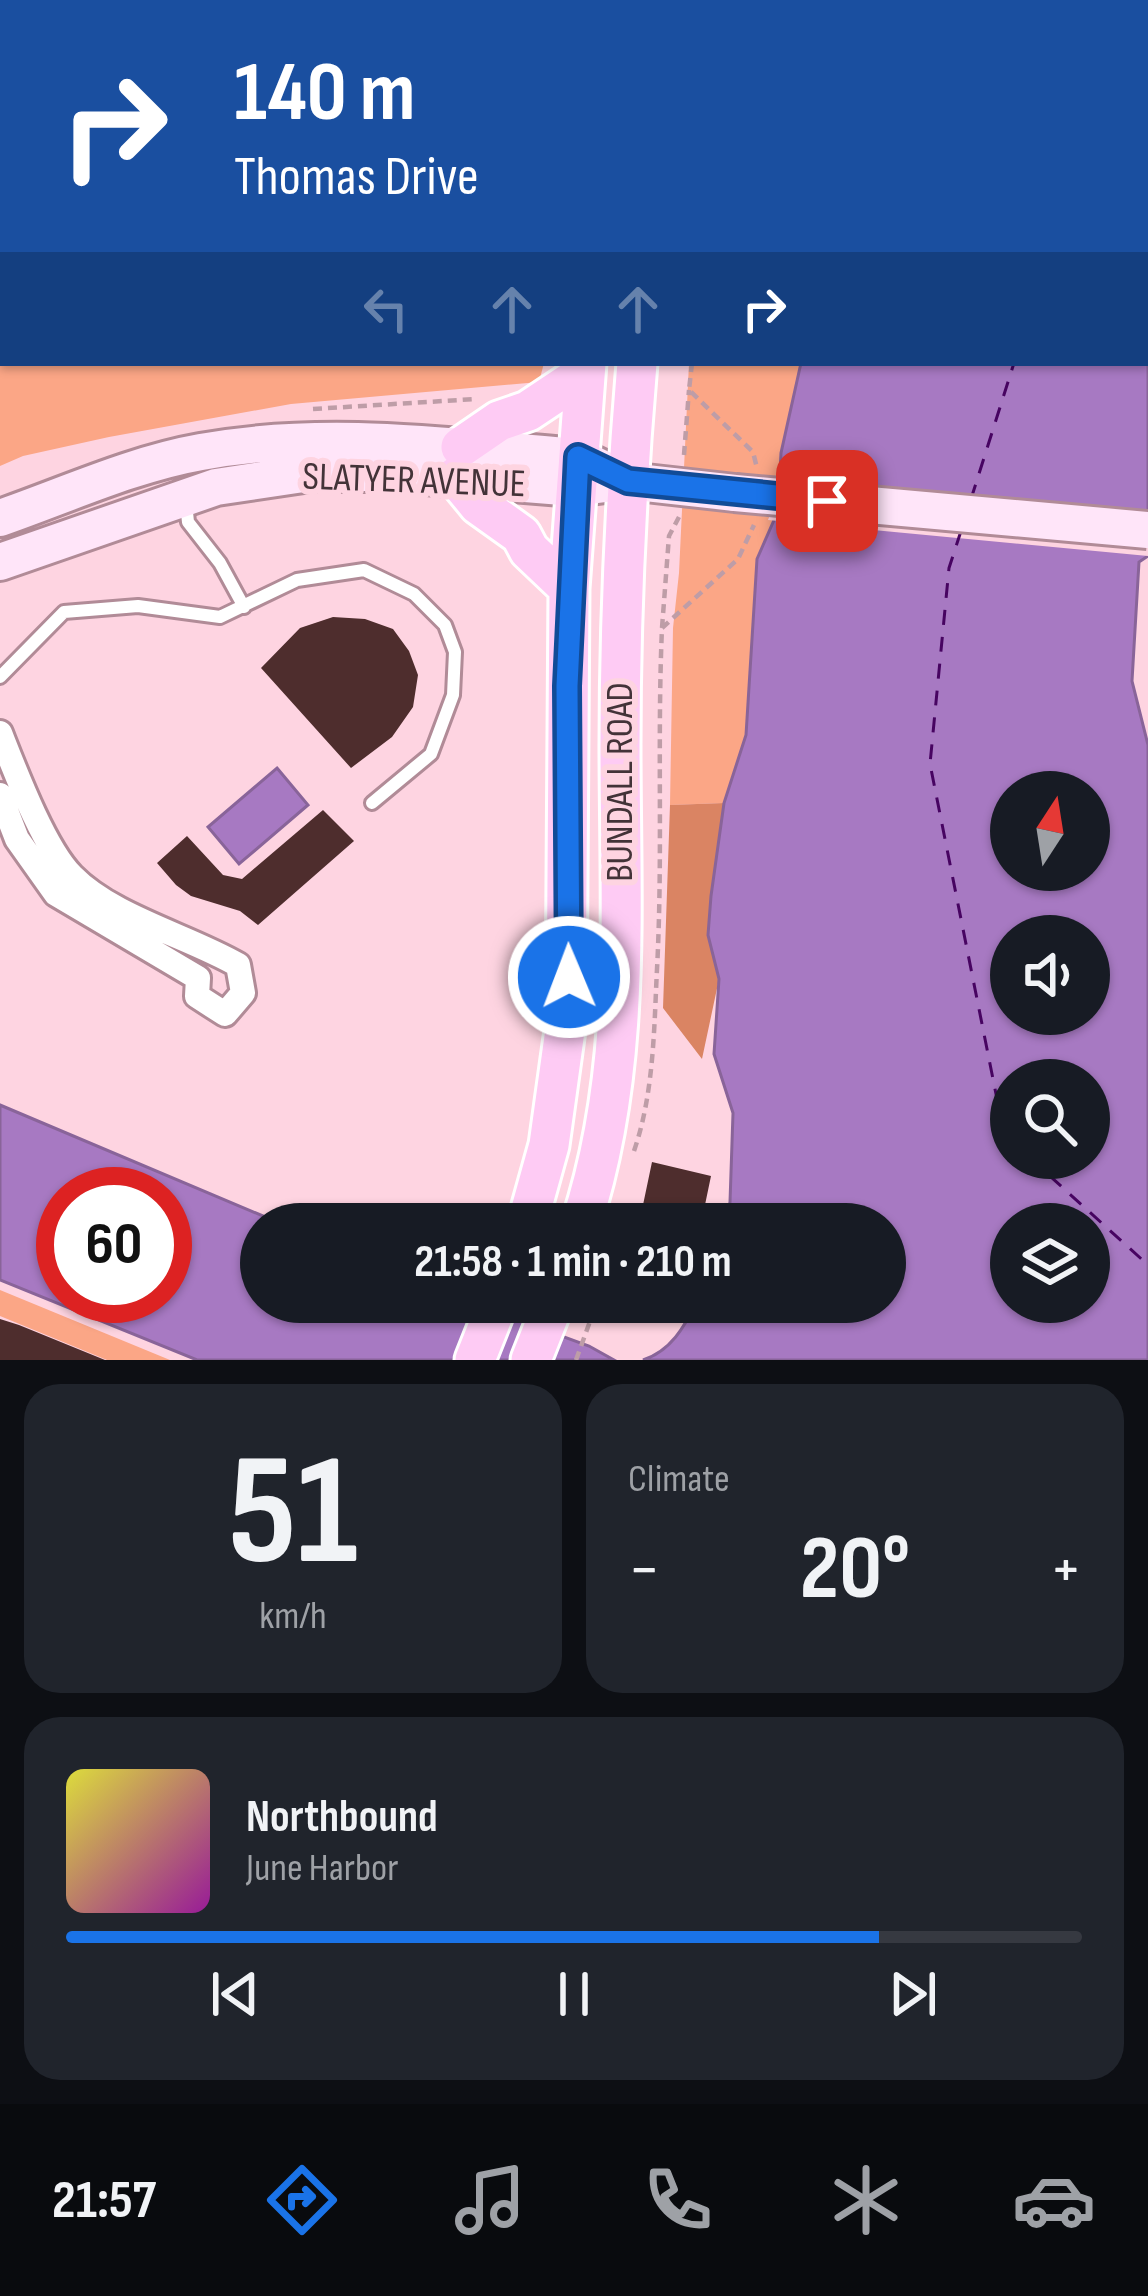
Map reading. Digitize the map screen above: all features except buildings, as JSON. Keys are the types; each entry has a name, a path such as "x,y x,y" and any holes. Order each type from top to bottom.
{"main road":[{"name":"BUNDALL ROAD","path":"586,1203 611,1099 618,1022 620,673 638,366"},
{"name":"BUNDALL ROAD","path":"533,1203 549,1145 566,1023 569,588 585,368"},
{"path":"569,588 529,550 521,535 479,505 459,462 499,421 528,411 585,368"},
{"name":"SLATYER AVENUE","path":"0,518 200,452 324,438 459,462 576,472 749,496 1148,530"},
{"name":"SLATYER AVENUE","path":"0,562 185,496 262,478 459,462"},
{"path":"475,1360 490,1323"},
{"path":"531,1360 545,1323"}],"street":[{"path":"0,733 24,796 71,876 132,916 238,965 240,998 225,1014 197,997 198,978 56,894 9,839 0,795"}],"lane":[{"path":"185,496 188,523 220,562 244,608"},
{"path":"0,677 64,612 138,606 220,617 297,580 364,570 414,594 445,625 455,652 453,695 431,754 372,803"}],"path":[{"path":"684,450 692,366"},
{"path":"662,628 738,559 749,496 752,452 689,390"},
{"path":"629,1168 641,1131 656,1022 662,887 657,727 669,536 679,517"},
{"path":"576,1360 591,1323"}],"shaded area":[{"path":"0,366 543,366 539,382 291,404 109,437 23,456 0,466"},
{"path":"689,366 800,366 781,453 778,511 757,559 746,736 724,803 670,805 673,628"},
{"path":"800,366 1148,366 1148,556 1139,562 1132,681 1148,745 1148,1360 643,1360 669,1344 685,1323 906,1323 906,1203 730,1203 733,1113 714,1054 719,979 708,935 724,803 746,735 757,559 778,511 781,453"},
{"path":"277,768 308,805 239,864 208,827"},
{"path":"724,803 708,934 719,979 702,1059 663,1008 670,805"},
{"path":"0,1105 147,1167 36,1167 36,1295 0,1280"},
{"path":"192,1186 240,1206 240,1323 526,1323 614,1360 197,1360 106,1323 192,1323"},
{"path":"0,1290 36,1305 36,1323 80,1323 170,1360 107,1360 0,1316"}],"pier":[{"path":"774,478 1148,515 1148,556 768,520"}],"ferry route":[{"path":"971,499 1013,366"},
{"path":"961,531 949,568 930,764 990,1064"},
{"path":"1053,1179 1148,1265"}],"route":[{"path":"569,977 567,686 578,457 628,481 827,501"}]}
